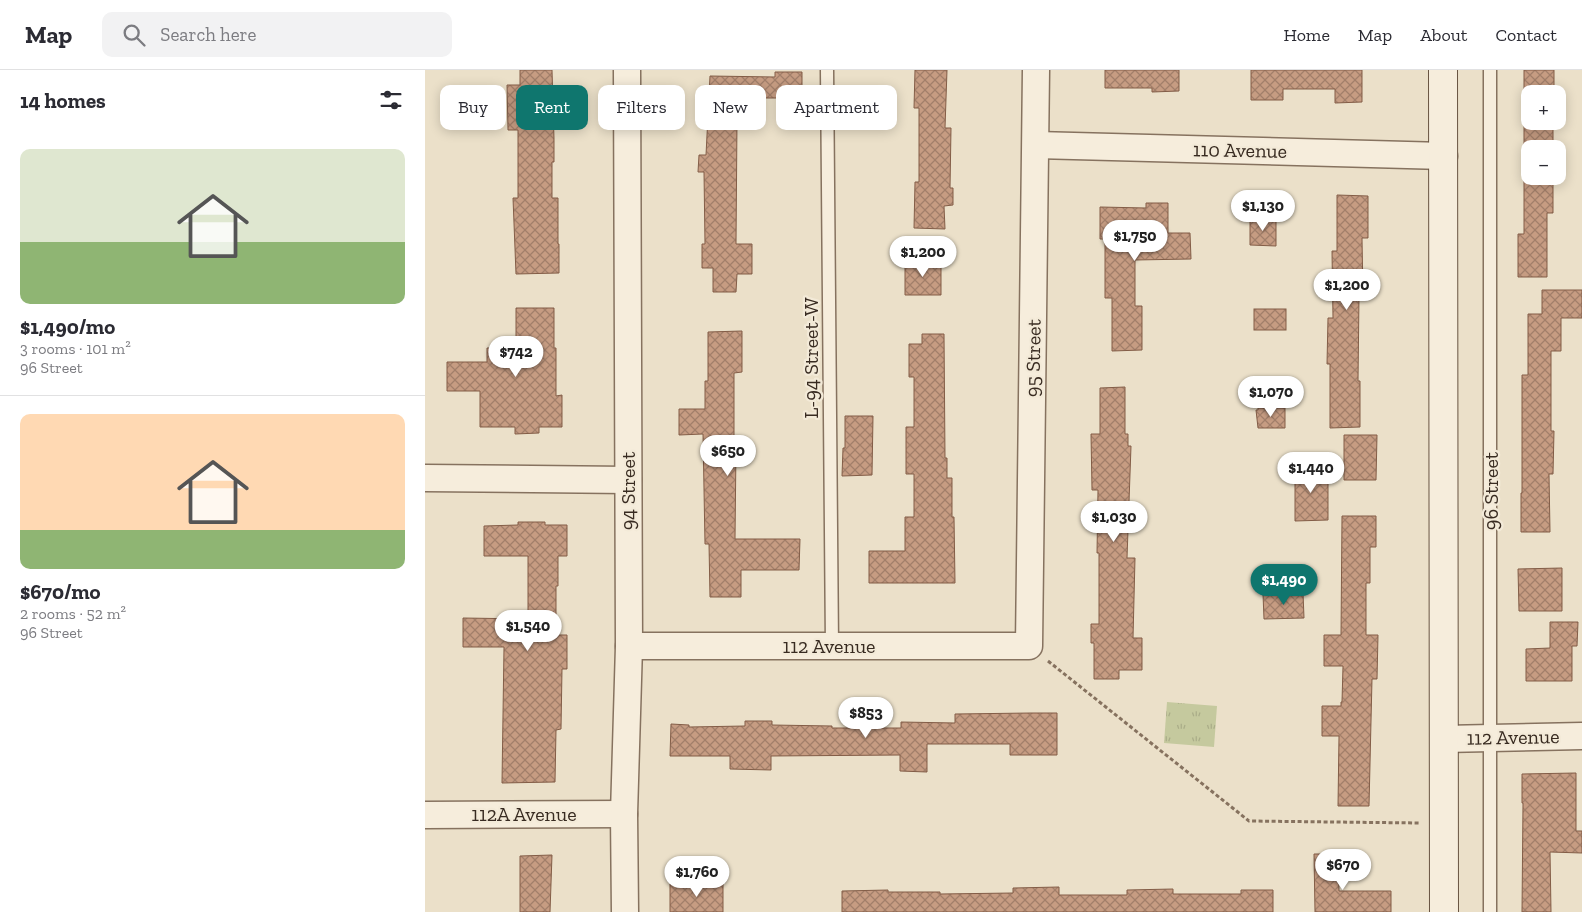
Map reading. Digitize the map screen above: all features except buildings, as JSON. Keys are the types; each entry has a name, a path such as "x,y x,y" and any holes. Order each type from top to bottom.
{"street":[{"name":"94 Street","path":"625,912 624,814 629,646 627,70"},
{"name":"95 Street","path":"1029,646 1036,70"},
{"path":"1443,70 1445,912"},
{"name":"110 Avenue","path":"1035,145 1444,156"},
{"path":"425,478 628,480"},
{"name":"112 Avenue","path":"629,646 1029,646"},
{"name":"112 Avenue","path":"1444,739 1582,736"},
{"name":"112A Avenue","path":"425,815 624,814"}],"lane":[{"name":"L-94 Street-W","path":"827,70 832,646"},
{"name":"96 Street","path":"1490,70 1490,912"}],"path":[{"path":"1029,646 1249,821 1444,823"}],"green space":[{"path":"1167,702 1217,706 1214,747 1164,743"}]}
